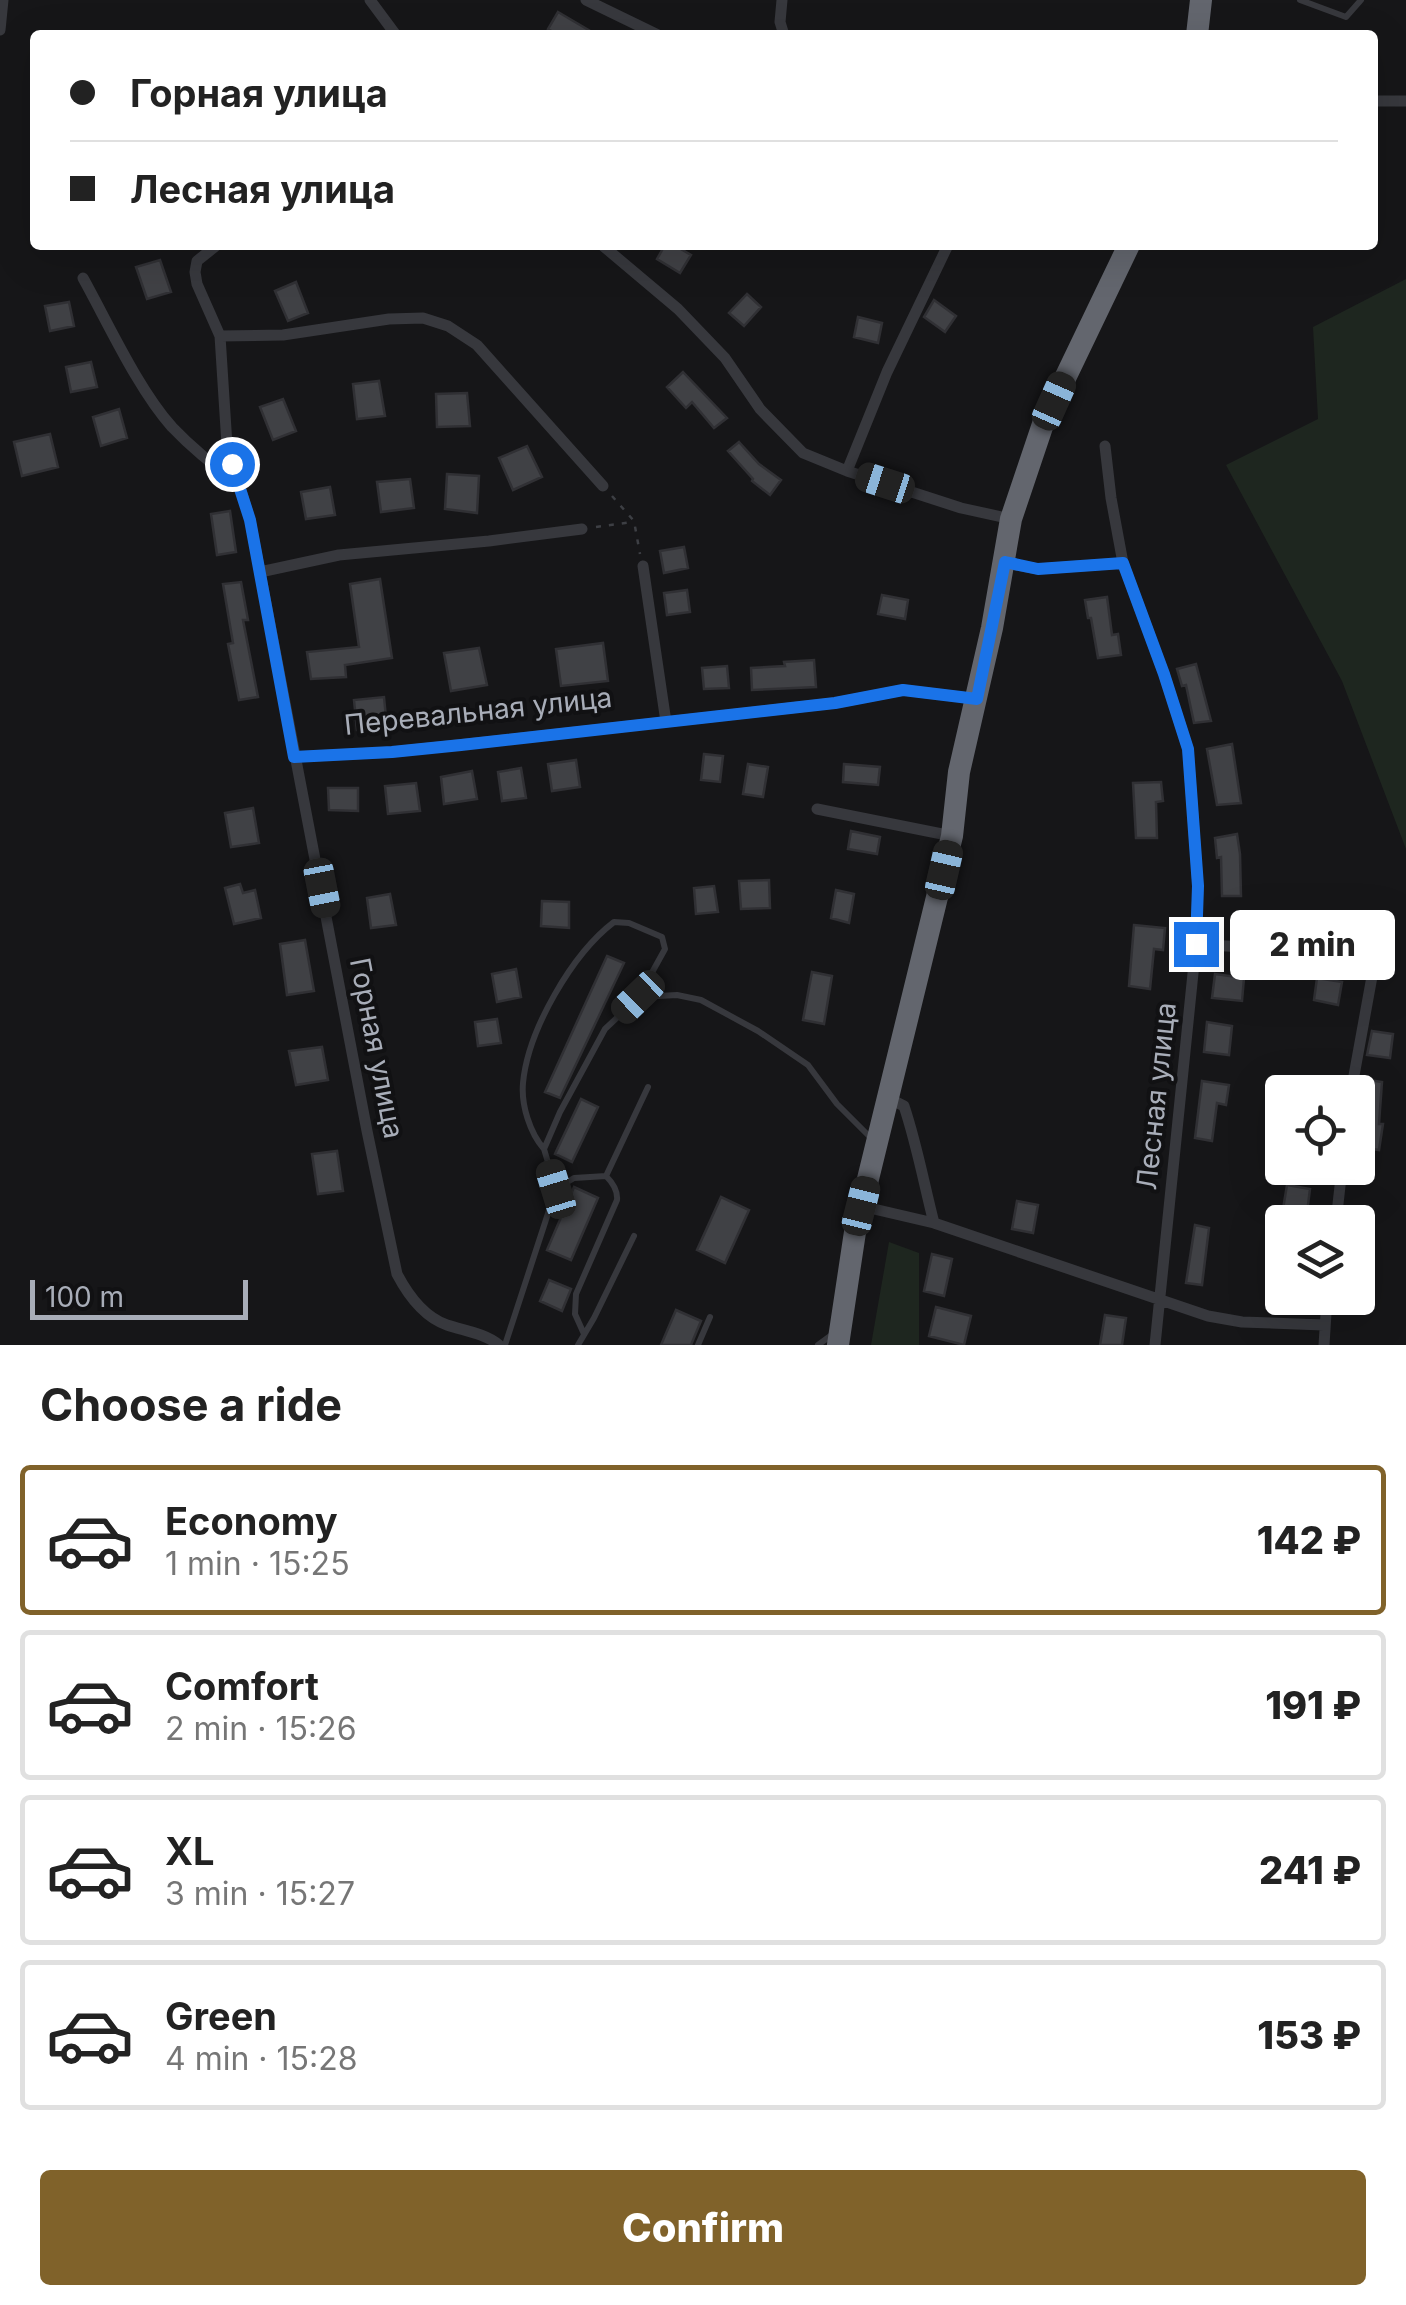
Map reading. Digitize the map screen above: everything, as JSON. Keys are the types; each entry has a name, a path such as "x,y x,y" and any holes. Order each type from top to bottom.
{"highway":[{"path":"1198,30 1201,0"},
{"path":"839,1336 861,1206 952,836 959,772 1011,520 1043,424 1127,250"}],"street":[{"path":"0,30 3,0"},
{"path":"370,0 392,30"},
{"path":"586,0 648,30"},
{"path":"782,0 782,30"},
{"path":"1378,101 1406,100"},
{"name":"Горная улица","path":"211,250 197,261 197,284 220,336 227,445 250,520 397,1274 434,1319 488,1336 502,1345"},
{"path":"608,250 678,308 725,358 760,410 803,453 961,508 1011,520"},
{"path":"847,471 886,372 946,250"},
{"path":"83,278 148,395 202,456 238,484"},
{"path":"220,336 283,335 389,319 422,318 448,326 477,345 603,486"},
{"name":"Лесная улица","path":"1105,446 1123,563 1188,749 1198,886 1196,944 1155,1345"},
{"path":"260,572 339,555 582,528"},
{"path":"1005,562 1038,569 1123,563"},
{"path":"643,566 666,722"},
{"name":"Перевальная улица","path":"294,757 392,752 666,722 835,703 903,690 977,699"},
{"path":"817,809 952,836"},
{"path":"1196,944 1363,956 1369,960 1373,970 1354,1075"},
{"path":"888,1098 904,1106 934,1223"},
{"path":"861,1206 934,1223 1208,1316 1242,1322 1324,1325"},
{"path":"1324,1345 1325,1315"}],"lane":[{"path":"1300,0 1346,17 1362,0"},
{"path":"502,1345 556,1189 526,1110 523,1086 530,1049 561,982 600,933 614,922 629,923 662,937 665,949 638,997 605,1029 544,1149"},
{"path":"638,997 701,1000 758,1032 808,1065 838,1104 876,1143"},
{"path":"606,1176 648,1086"},
{"path":"556,1189 574,1178 606,1176 618,1194 576,1294 575,1314 584,1334"},
{"path":"578,1345 634,1236"},
{"path":"698,1345 710,1317"},
{"path":"818,1345 839,1336"}],"path":[{"path":"603,486 634,521 643,566"},
{"path":"582,528 634,521"}],"shaded area":[{"path":"1406,279 1406,849 1342,681 1226,465 1318,419 1313,327"},
{"path":"889,1242 919,1253 919,1345 871,1345"}],"building":[{"path":"558,12 589,30 550,30"},
{"path":"662,250 682,250 691,255 680,273 657,259"},
{"path":"160,260 171,292 147,299 136,267"},
{"path":"296,282 308,313 288,321 275,291"},
{"path":"747,294 761,307 744,326 729,313"},
{"path":"934,300 956,316 945,332 924,317"},
{"path":"69,302 74,326 50,331 45,306"},
{"path":"858,317 882,323 878,343 854,337"},
{"path":"91,362 97,387 71,392 66,367"},
{"path":"683,372 727,418 714,428 692,402 686,408 667,387"},
{"path":"379,381 385,416 357,419 353,384"},
{"path":"467,393 470,426 437,427 436,394"},
{"path":"283,399 296,431 273,440 260,407"},
{"path":"119,409 127,438 101,446 93,417"},
{"path":"50,434 58,467 22,476 14,442"},
{"path":"739,442 781,480 770,495 752,481 728,451"},
{"path":"527,446 542,477 513,490 499,458"},
{"path":"447,474 479,476 477,513 445,509"},
{"path":"410,479 414,508 381,512 377,482"},
{"path":"330,487 335,515 306,519 301,492"},
{"path":"230,511 236,552 217,555 211,514"},
{"path":"684,547 688,568 664,573 660,551"},
{"path":"380,579 392,658 345,665 346,677 311,679 307,652 359,647 350,584"},
{"path":"241,582 248,620 243,620 258,697 239,700 228,644 233,643 223,584"},
{"path":"687,590 690,612 667,615 664,593"},
{"path":"882,595 908,600 905,619 878,614"},
{"path":"1107,597 1112,635 1118,634 1121,655 1098,658 1085,600"},
{"path":"603,643 608,681 561,686 556,649"},
{"path":"479,648 487,685 451,691 444,653"},
{"path":"814,660 816,687 752,690 751,668"},
{"path":"1196,664 1211,721 1194,723 1186,685 1182,686 1177,669"},
{"path":"727,666 729,688 704,689 702,668"},
{"path":"384,697 387,728 357,730 354,700"},
{"path":"1232,744 1241,803 1217,805 1207,749"},
{"path":"704,754 723,756 720,782 701,780"},
{"path":"576,760 580,787 552,791 548,764"},
{"path":"748,764 768,767 763,797 743,794"},
{"path":"844,764 880,767 878,785 843,782"},
{"path":"521,768 526,798 502,801 498,772"},
{"path":"472,771 477,799 444,804 441,777"},
{"path":"1161,782 1163,801 1156,802 1157,838 1136,838 1133,783"},
{"path":"416,783 420,811 388,814 385,786"},
{"path":"328,788 358,788 358,811 329,810"},
{"path":"253,808 259,843 231,847 225,813"},
{"path":"851,831 880,837 877,854 848,849"},
{"path":"1237,834 1241,896 1222,896 1221,857 1217,858 1215,838"},
{"path":"769,880 770,908 741,909 739,881"},
{"path":"240,884 243,893 255,890 261,918 234,924 225,888"},
{"path":"714,886 718,912 696,914 694,888"},
{"path":"836,890 854,894 849,923 831,918"},
{"path":"390,894 396,925 371,928 367,898"},
{"path":"542,901 569,902 569,928 541,926"},
{"path":"1134,925 1165,928 1163,950 1154,949 1150,989 1129,986"},
{"path":"305,940 314,991 287,995 280,944"},
{"path":"607,956 624,963 560,1098 545,1092"},
{"path":"516,969 521,997 497,1002 492,974"},
{"path":"812,972 832,976 824,1024 803,1020"},
{"path":"1215,974 1244,978 1242,1001 1212,998"},
{"path":"1317,978 1342,982 1338,1005 1314,1000"},
{"path":"497,1019 501,1043 478,1046 475,1022"},
{"path":"1207,1022 1232,1026 1229,1055 1204,1052"},
{"path":"1372,1031 1393,1034 1390,1058 1367,1055"},
{"path":"322,1047 328,1080 296,1085 289,1051"},
{"path":"1202,1081 1229,1085 1226,1105 1217,1103 1212,1141 1195,1138"},
{"path":"1375,1081 1382,1082 1379,1150 1375,1149"},
{"path":"581,1099 598,1107 572,1162 555,1154"},
{"path":"337,1151 343,1191 318,1194 312,1154"},
{"path":"1287,1185 1310,1189 1308,1205 1284,1205"},
{"path":"574,1187 598,1198 571,1260 547,1250"},
{"path":"721,1197 749,1210 725,1263 697,1250"},
{"path":"1017,1201 1038,1205 1033,1233 1012,1229"},
{"path":"1195,1225 1209,1228 1202,1285 1186,1283"},
{"path":"932,1254 952,1259 944,1296 924,1291"},
{"path":"549,1280 571,1289 562,1311 540,1301"},
{"path":"936,1307 971,1316 964,1345 929,1336"},
{"path":"676,1310 701,1321 691,1345 661,1345"},
{"path":"1105,1315 1126,1318 1122,1345 1100,1345"}],"route":[{"path":"232,464 250,520 294,757 461,745 835,703 903,690 977,699 1005,562 1038,569 1123,563 1188,749 1198,886 1196,944"}]}
